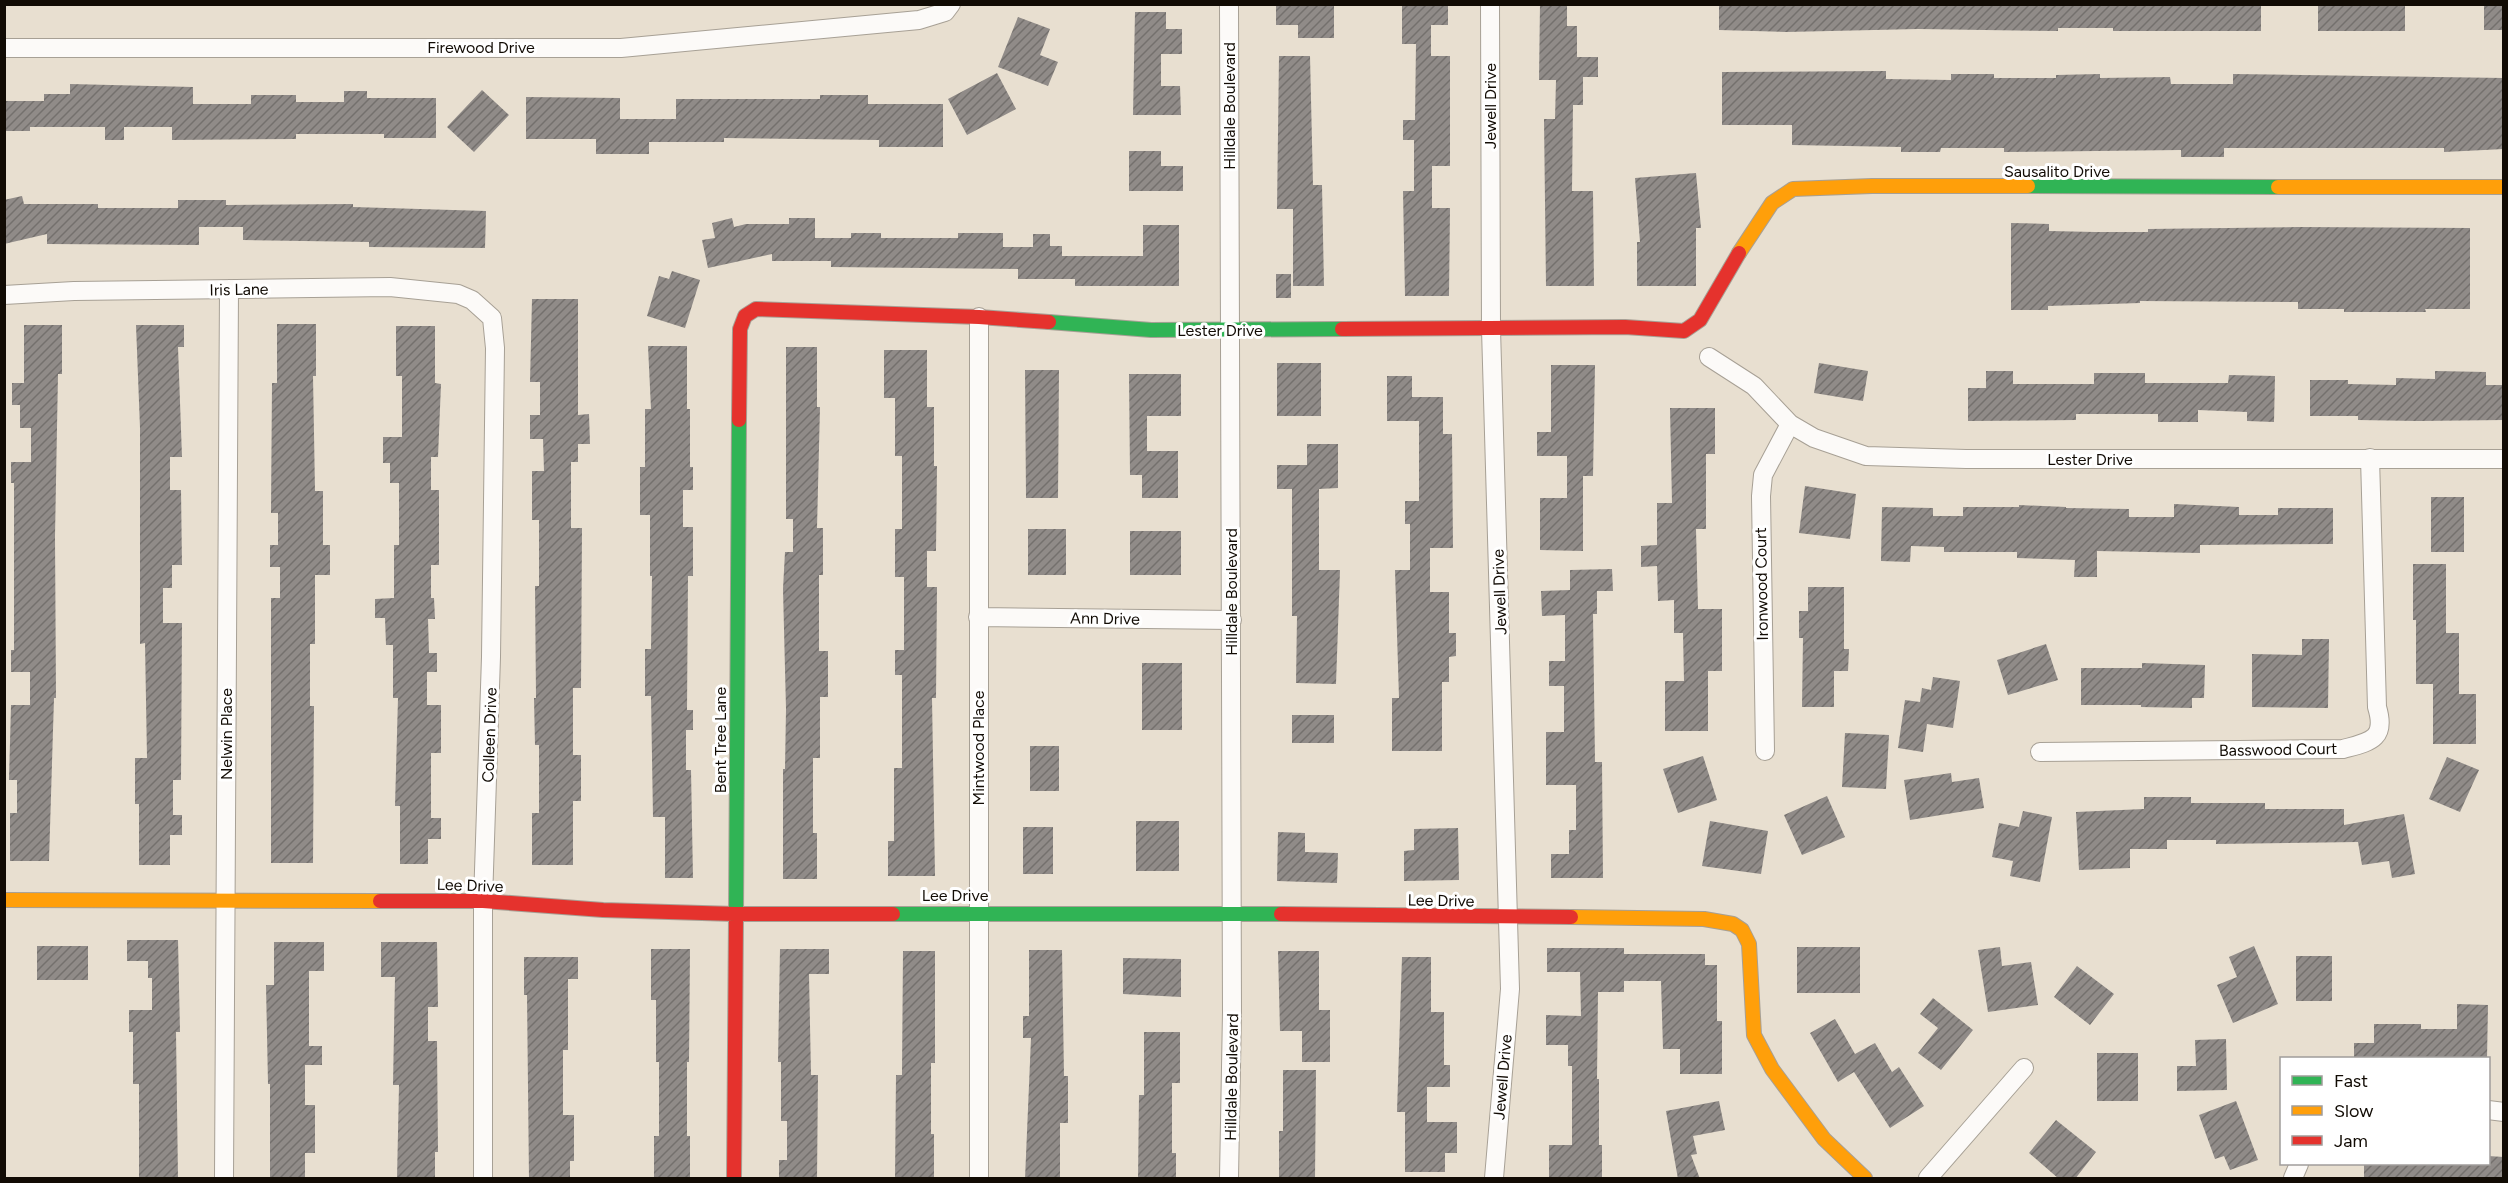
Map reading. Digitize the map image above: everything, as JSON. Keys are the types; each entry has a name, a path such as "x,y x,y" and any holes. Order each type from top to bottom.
{"street":[{"name":"Firewood Drive","path":"4,48 621,48 919,20 945,12 951,4"},
{"name":"Hilldale Boulevard","path":"1229,1179 1232,913 1230,4"},
{"name":"Jewell Drive","path":"1490,4 1491,329 1510,989 1494,1179"},
{"name":"Sausalito Drive","path":"1683,331 1700,320 1772,203 1793,189 1872,186 2504,187"},
{"name":"Iris Lane","path":"4,295 74,291 390,287 458,294 472,300"},
{"name":"Nelwin Place","path":"224,1179 229,289"},
{"name":"Colleen Drive","path":"472,300 492,318 495,348 491,657 483,901 483,1179"},
{"name":"Lester Drive","path":"756,309 979,317 1151,330 1625,327 1683,331"},
{"name":"Bent Tree Lane","path":"734,1179 740,329 741,321 750,311 756,309"},
{"name":"Mintwood Place","path":"979,317 979,1179"},
{"name":"Lester Drive","path":"1709,357 1754,386 1790,424 1841,449 1866,456 1966,459 2504,459"},
{"name":"Ironwood Court","path":"1765,751 1761,496 1763,475 1790,424"},
{"name":"Basswood Court","path":"2040,752 2343,749 2373,740 2379,731 2381,720 2377,707 2370,458"},
{"name":"Ann Drive","path":"978,617 1232,620"},
{"name":"Lee Drive","path":"4,900 483,901 603,910 735,914 1232,913 1704,919 1733,924 1742,930 1749,945 1754,1035 1781,1082 1824,1139 1865,1179"},
{"path":"1928,1179 2024,1068"},
{"path":"2293,1179 2299,1165"}],"building":[{"path":"1276,4 1334,4 1334,38 1298,38 1298,25 1276,25"},
{"path":"1402,4 1448,4 1448,25 1431,25 1431,56 1450,56 1450,166 1432,166 1432,208 1450,208 1449,296 1405,296 1403,191 1414,191 1414,140 1403,140 1403,120 1415,120 1416,44 1402,44"},
{"path":"1540,4 1567,4 1567,26 1577,26 1577,57 1598,57 1598,77 1583,77 1583,105 1573,105 1572,191 1593,191 1594,286 1546,286 1544,119 1555,119 1556,80 1539,80"},
{"path":"1719,4 2261,4 2261,31 2113,31 2113,28 2058,28 2058,31 1918,29 1786,32 1719,30"},
{"path":"2318,4 2405,4 2405,31 2318,31"},
{"path":"2484,4 2504,4 2504,30 2484,30"},
{"path":"1135,12 1166,12 1166,29 1182,29 1182,54 1161,54 1161,86 1180,86 1181,115 1133,115"},
{"path":"1018,17 1050,29 1040,55 1058,62 1048,86 998,67"},
{"path":"1279,56 1310,56 1313,185 1322,185 1324,286 1293,286 1293,209 1277,209"},
{"path":"1886,71 1886,79 1951,80 1951,74 1994,74 1994,78 2056,78 2056,75 2100,74 2100,78 2170,77 2171,84 2233,84 2233,74 2504,78 2504,149 2444,152 2444,148 2224,148 2224,157 2181,157 2181,150 2004,152 2004,148 1941,148 1940,152 1901,152 1901,147 1792,145 1792,125 1722,125 1722,72"},
{"path":"997,73 1016,109 967,135 948,99"},
{"path":"70,84 193,87 193,104 251,104 251,95 296,95 296,102 344,102 344,91 367,91 367,98 436,98 436,138 384,138 384,134 296,134 296,139 172,140 172,127 124,127 124,140 105,140 105,127 30,127 30,131 4,131 4,101 44,101 44,94 70,94"},
{"path":"482,90 509,115 474,152 447,127"},
{"path":"820,95 868,95 868,104 943,104 943,147 879,147 879,140 724,138 724,142 649,142 649,154 596,154 596,139 526,139 526,97 620,98 620,119 676,119 676,99 820,99"},
{"path":"1129,151 1161,151 1161,166 1183,166 1183,191 1129,191"},
{"path":"1696,173 1701,228 1696,228 1696,286 1637,286 1637,242 1640,242 1635,178"},
{"path":"22,196 24,204 98,204 98,208 178,208 178,200 226,200 226,205 353,204 353,207 486,211 485,248 369,247 369,242 243,240 243,227 199,227 199,245 47,244 47,234 4,244 4,200"},
{"path":"732,218 734,227 746,224 789,224 789,218 815,218 815,238 851,238 851,233 881,233 881,238 958,238 958,233 1003,233 1003,247 1033,247 1033,234 1050,234 1050,246 1062,246 1062,256 1143,256 1143,225 1179,225 1179,286 1075,286 1075,279 1018,279 1018,269 831,267 831,261 772,261 772,254 708,268 702,240 715,238 712,223"},
{"path":"2011,223 2049,224 2049,231 2095,232 2298,227 2470,228 2470,309 2425,309 2426,312 2344,312 2344,309 2298,309 2298,302 2140,301 2140,303 2048,306 2048,310 2011,310"},
{"path":"672,271 700,280 685,328 647,316 659,276 669,279"},
{"path":"1276,274 1291,274 1291,298 1276,298"},
{"path":"532,299 578,299 578,415 589,414 590,444 578,444 578,462 571,462 571,528 582,528 581,688 573,688 573,755 581,755 581,801 573,801 573,865 532,865 532,813 539,813 539,745 535,745 534,698 536,698 535,586 539,586 539,520 532,520 532,471 544,471 543,439 530,439 530,415 540,415 540,382 530,382"},
{"path":"277,324 316,324 316,376 313,376 315,491 323,491 323,545 330,545 330,575 315,575 315,644 310,644 310,706 314,706 313,863 271,863 271,598 280,598 280,567 270,567 270,545 278,545 278,513 271,513 272,383 277,383"},
{"path":"24,325 62,325 62,374 58,374 55,536 56,698 54,698 49,861 10,861 10,813 17,813 17,780 9,780 11,705 30,705 30,672 11,672 11,650 14,650 14,483 11,483 11,462 31,462 31,428 20,428 20,405 12,405 12,383 24,383"},
{"path":"136,325 184,325 184,347 178,347 182,457 170,457 170,490 181,490 182,565 172,565 172,588 163,588 163,623 182,623 181,780 173,780 173,815 182,815 182,835 170,835 170,865 139,865 139,804 135,804 135,758 147,758 145,643 140,644 140,428"},
{"path":"396,326 435,326 435,383 441,384 438,457 431,457 431,490 439,490 439,565 431,565 431,598 434,598 435,619 428,619 429,653 437,653 437,672 427,672 427,705 441,705 441,753 431,753 431,818 441,818 441,839 428,839 428,864 400,864 400,806 395,806 398,698 393,698 393,645 386,645 385,618 375,618 375,599 394,598 394,545 399,545 399,483 390,483 390,463 383,463 383,437 402,437 402,376 396,376"},
{"path":"648,346 687,346 687,409 690,409 690,467 693,467 693,490 683,490 683,527 693,527 693,576 688,576 687,710 693,710 693,730 686,730 686,770 691,770 693,878 665,878 665,817 653,817 651,696 645,696 645,649 651,649 650,515 640,515 640,467 645,467 645,409 651,409"},
{"path":"786,347 817,347 817,407 820,407 817,528 823,528 823,575 819,575 819,651 828,651 828,697 820,697 820,758 813,758 813,833 817,833 817,879 783,879 783,769 785,769 786,709 783,589 785,552 793,552 793,519 786,519"},
{"path":"884,350 927,350 927,407 934,407 934,466 937,466 936,551 927,551 927,587 937,587 936,698 932,698 935,876 888,876 888,841 894,841 894,768 902,768 902,675 895,675 895,650 904,650 904,577 895,577 895,529 902,529 902,456 895,456 895,398 884,398"},
{"path":"1277,363 1321,363 1321,416 1277,416"},
{"path":"1819,363 1868,371 1863,401 1814,393"},
{"path":"1551,365 1595,365 1593,476 1583,476 1583,551 1540,550 1540,498 1567,498 1567,456 1537,456 1537,432 1551,432"},
{"path":"1025,370 1059,370 1058,498 1026,498"},
{"path":"1986,371 2013,371 2013,384 2094,384 2094,373 2145,373 2145,383 2228,383 2229,375 2275,376 2274,422 2247,421 2247,412 2198,410 2198,422 2158,422 2158,414 2076,414 2076,420 1968,421 1968,388 1986,388"},
{"path":"2435,371 2486,372 2486,385 2504,385 2504,420 2358,420 2358,416 2310,416 2310,380 2348,380 2348,384 2396,385 2396,378 2435,379"},
{"path":"1129,374 1181,374 1181,416 1147,416 1147,451 1178,451 1178,498 1142,498 1142,475 1130,475"},
{"path":"1387,376 1412,376 1412,397 1443,397 1443,434 1452,434 1453,548 1430,548 1430,592 1449,592 1449,633 1456,633 1456,656 1449,657 1449,682 1442,682 1442,751 1392,751 1392,698 1399,698 1395,570 1410,570 1410,524 1405,524 1405,501 1419,501 1419,421 1387,421"},
{"path":"1670,408 1715,408 1715,454 1706,454 1706,529 1696,529 1698,609 1722,609 1722,671 1708,671 1708,731 1665,731 1665,681 1684,681 1683,633 1674,633 1674,600 1658,601 1657,566 1641,567 1641,546 1657,545 1657,503 1672,503"},
{"path":"1307,444 1338,444 1338,488 1319,489 1319,570 1340,570 1336,684 1296,683 1297,616 1292,616 1292,489 1277,489 1277,465 1307,465"},
{"path":"1805,486 1856,494 1850,539 1799,533"},
{"path":"2431,497 2464,497 2464,552 2431,552"},
{"path":"2174,504 2239,507 2239,515 2278,515 2278,508 2333,508 2333,544 2200,545 2200,553 2097,551 2097,577 2074,577 2075,560 2017,558 2017,552 1944,552 1944,547 1911,546 1910,562 1881,561 1882,507 1933,508 1933,516 1963,516 1963,507 2019,507 2019,505 2129,509 2129,517 2174,517"},
{"path":"1028,529 1066,529 1066,575 1028,575"},
{"path":"1130,531 1181,531 1181,575 1130,575"},
{"path":"2413,564 2446,564 2446,633 2459,633 2459,694 2476,694 2476,744 2433,744 2433,684 2416,684"},
{"path":"1612,569 1613,591 1597,591 1597,614 1593,614 1595,762 1602,762 1603,878 1551,878 1551,854 1569,854 1569,830 1576,830 1576,785 1546,785 1546,732 1564,732 1564,686 1549,686 1549,661 1565,661 1565,615 1542,616 1541,591 1570,590 1570,570"},
{"path":"1808,587 1844,587 1844,649 1849,649 1848,671 1834,671 1834,707 1802,707 1803,638 1799,638 1799,611 1808,611"},
{"path":"2302,639 2329,639 2328,708 2252,707 2252,654 2302,655"},
{"path":"2046,644 2058,680 2008,695 1997,660"},
{"path":"1142,663 1182,663 1182,730 1142,730"},
{"path":"2142,663 2205,665 2204,698 2192,698 2192,708 2081,705 2081,668 2142,668"},
{"path":"1933,677 1960,681 1953,728 1927,724 1923,752 1898,748 1905,700 1920,702 1922,688 1931,690"},
{"path":"1292,715 1334,715 1334,743 1292,743"},
{"path":"1845,733 1889,735 1886,789 1842,787"},
{"path":"1030,746 1059,746 1059,791 1030,791"},
{"path":"1703,756 1717,800 1678,813 1663,769"},
{"path":"2447,757 2479,770 2460,812 2429,799"},
{"path":"1951,773 1952,782 1979,778 1984,808 1910,820 1904,780"},
{"path":"1827,796 1845,837 1802,855 1784,815"},
{"path":"2144,797 2191,797 2191,803 2265,803 2265,809 2344,809 2344,825 2404,814 2415,874 2392,878 2389,861 2362,865 2358,842 2216,844 2216,840 2167,840 2167,849 2130,849 2130,868 2079,870 2076,812 2144,809"},
{"path":"2023,811 2052,817 2040,882 2010,876 2013,861 1992,857 1999,823 2019,827"},
{"path":"1136,821 1179,821 1179,871 1136,871"},
{"path":"1710,821 1768,831 1761,874 1702,866"},
{"path":"1023,827 1053,827 1053,874 1023,874"},
{"path":"1458,828 1459,880 1404,881 1404,851 1414,850 1414,829"},
{"path":"1278,832 1305,833 1305,852 1338,853 1337,883 1277,881"},
{"path":"127,940 178,940 180,1032 176,1032 178,1179 139,1179 139,1084 133,1084 133,1032 129,1032 129,1010 152,1010 152,978 148,978 148,961 127,961"},
{"path":"274,942 324,942 324,971 309,971 309,1046 322,1046 322,1065 305,1065 305,1105 315,1105 315,1153 305,1153 305,1179 270,1179 270,1084 268,1084 266,985 274,985"},
{"path":"381,942 437,942 438,1007 428,1007 428,1041 437,1041 438,1152 435,1152 435,1179 397,1179 399,1085 393,1085 395,977 381,977"},
{"path":"37,946 88,946 88,980 37,980"},
{"path":"2254,946 2278,1004 2233,1023 2217,985 2237,977 2229,957"},
{"path":"1797,947 1860,947 1860,993 1797,993"},
{"path":"2000,947 2002,966 2031,962 2038,1005 1988,1012 1978,950"},
{"path":"1547,948 1624,948 1624,954 1705,954 1705,965 1717,965 1717,1021 1722,1021 1722,1074 1680,1074 1680,1049 1663,1049 1661,981 1624,981 1624,992 1598,992 1597,1079 1599,1079 1599,1145 1602,1145 1602,1179 1549,1179 1549,1145 1572,1145 1572,1066 1568,1066 1568,1045 1546,1045 1546,1015 1581,1016 1580,972 1547,972"},
{"path":"651,949 690,949 687,1136 690,1136 690,1179 654,1179 654,1136 659,1136 659,1062 656,1062 656,1000 651,1000"},
{"path":"780,949 829,949 829,974 809,974 811,1075 818,1075 817,1179 779,1179 779,1160 787,1160 787,1121 781,1121 781,1062 778,1062"},
{"path":"1029,950 1062,950 1064,1076 1068,1076 1068,1123 1060,1123 1060,1179 1025,1179 1031,1038 1023,1038 1023,1016 1029,1016"},
{"path":"903,951 935,951 935,1063 931,1063 931,1134 934,1134 934,1179 895,1179 896,1075 902,1075"},
{"path":"1278,951 1319,951 1319,1010 1330,1010 1330,1062 1302,1062 1302,1031 1280,1031"},
{"path":"2296,956 2332,956 2332,1001 2296,1001"},
{"path":"524,957 578,957 578,979 568,979 568,1050 563,1050 563,1115 574,1115 574,1161 570,1161 570,1179 529,1179 527,995 524,995"},
{"path":"1402,957 1431,957 1431,1012 1444,1012 1444,1065 1450,1065 1450,1087 1427,1087 1427,1122 1457,1122 1457,1153 1445,1153 1445,1172 1405,1172 1405,1112 1397,1112"},
{"path":"1123,958 1181,959 1181,997 1123,994"},
{"path":"2077,966 2114,994 2090,1025 2054,997"},
{"path":"1933,998 1973,1030 1941,1070 1918,1053 1938,1028 1920,1014"},
{"path":"2457,1004 2488,1005 2487,1057 2354,1057 2354,1043 2374,1043 2374,1024 2421,1024 2421,1029 2457,1029"},
{"path":"1835,1019 1855,1054 1875,1043 1892,1072 1899,1067 1924,1106 1890,1128 1854,1072 1838,1082 1810,1033"},
{"path":"1144,1032 1180,1032 1180,1083 1172,1083 1172,1153 1176,1153 1176,1179 1138,1179 1139,1095 1144,1095"},
{"path":"2226,1039 2227,1090 2177,1091 2177,1066 2196,1066 2195,1040"},
{"path":"2097,1053 2138,1053 2138,1101 2097,1101"},
{"path":"1283,1070 1316,1070 1315,1179 1279,1179 1279,1131 1283,1131"},
{"path":"1719,1101 1725,1130 1693,1136 1697,1154 1691,1155 1700,1179 1678,1179 1666,1111"},
{"path":"2236,1101 2258,1160 2230,1170 2224,1156 2215,1159 2199,1115"},
{"path":"2056,1120 2096,1152 2075,1179 2059,1179 2029,1153"},
{"path":"2490,1156 2504,1157 2504,1179 2364,1179 2364,1165 2490,1165"}],"traffic: fast":[{"path":"2028,186 2278,187"},
{"path":"1049,322 1151,330 1342,329"},
{"path":"736,916 739,420"},
{"path":"893,914 1281,914"}],"traffic: slow":[{"path":"1739,253 1772,203 1793,189 1872,186 2028,186"},
{"path":"2278,187 2504,187"},
{"path":"4,900 380,901"},
{"path":"1571,917 1704,919 1733,924 1742,930 1749,944 1754,1035 1772,1069 1824,1139 1865,1178"}],"traffic: jam":[{"path":"1342,329 1625,327 1684,331 1700,320 1739,253"},
{"path":"739,420 740,329 745,316 756,309 979,317 1049,322"},
{"path":"380,901 483,901 603,910 735,914 893,914"},
{"path":"1281,914 1571,917"},
{"path":"734,1178 736,916"}]}
